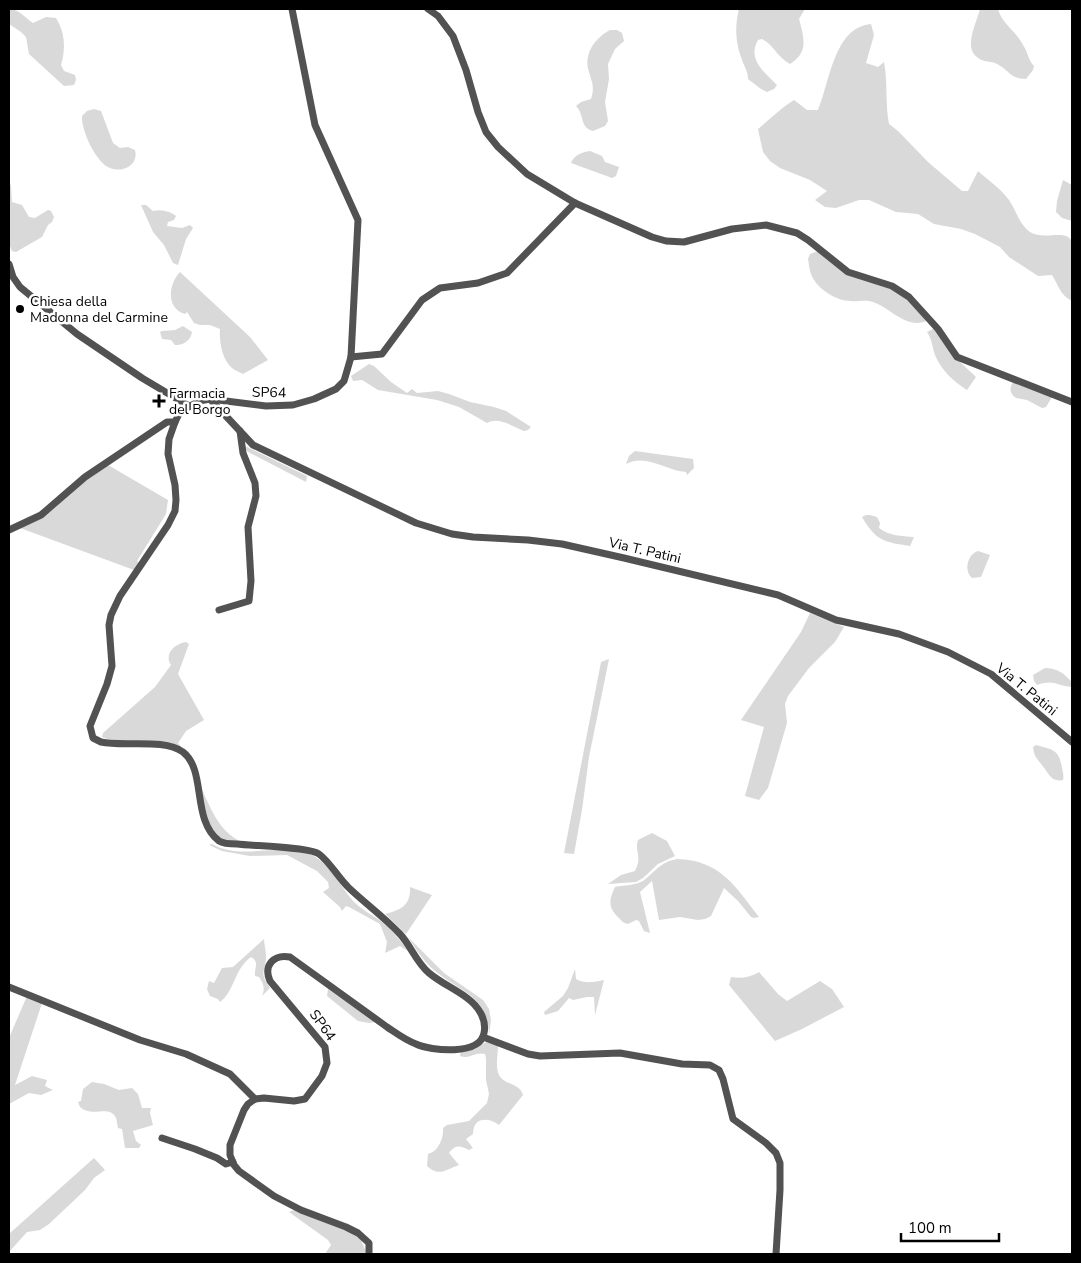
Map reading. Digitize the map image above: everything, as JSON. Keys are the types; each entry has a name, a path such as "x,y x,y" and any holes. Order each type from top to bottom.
{"street":[{"name":"SP64","path":"189,406 199,401 210,399 266,406 293,405 314,399 336,389 344,381 351,357 358,220 315,125 292,9"},
{"path":"428,9 438,16 453,36 486,132 498,147 526,174 575,203 652,237 666,241 684,242 732,230 766,225 797,233 848,272 892,286 908,297 938,329 957,357 1072,402"},
{"path":"351,357 382,354 422,300 440,288 478,283 507,273 575,203"},
{"path":"9,264 13,277 20,287 77,334 142,378 189,406 180,412 169,439 168,454 175,484 175,511 168,525 120,596 111,615 109,625 112,666 107,684 90,726 93,738 107,743 158,745 182,752 193,765 204,819 210,833 222,843 300,849 319,853 348,888 402,935 428,972 475,1004 481,1013 484,1024 483,1037 534,1055 620,1053 682,1064 710,1066 719,1070 733,1119 766,1143 776,1154 780,1163 776,1254"},
{"name":"Via T. Patini","path":"210,399 253,444 416,523 452,534 562,544 778,595 836,620 899,634 948,652 990,674 1072,742"},
{"path":"9,530 41,515 85,477 167,422 175,422"},
{"path":"219,610 249,601 250,597 248,527 256,496 255,483 243,453 240,431"},
{"name":"SP64","path":"255,1099 305,1100 318,1084 327,1063 325,1047 314,1031 273,985 268,976 270,962 274,958 281,956 290,957 402,1038 416,1044 434,1049 466,1049 474,1046 483,1037"},
{"path":"9,987 47,1004 140,1040 186,1054 230,1074 255,1099 244,1110 233,1135 230,1154 239,1171 274,1196 301,1210 358,1233 369,1243 369,1254"},
{"path":"162,1138 195,1149 226,1164 233,1162"}],"shaded area":[{"path":"9,9 19,12 33,23 46,17 56,18 64,41 61,65 64,71 75,75 74,85 64,86 29,54 26,37 9,24"},
{"path":"739,9 805,9 799,19 804,44 803,49 800,55 790,64 781,58 766,41 758,40 754,53 756,59 762,70 777,85 774,89 767,92 748,79 737,39 736,27"},
{"path":"980,9 998,9 1003,19 1020,40 1034,66 1026,79 1012,76 1000,65 983,61 973,53 971,41"},
{"path":"871,24 874,35 866,63 878,67 884,62 889,124 928,162 962,191 968,191 978,171 1006,196 1021,222 1030,232 1042,235 1060,235 1069,238 1072,242 1072,301 1062,293 1052,275 1038,276 1009,257 1000,247 975,234 961,229 934,224 918,214 896,212 869,200 859,200 836,208 825,207 815,200 827,191 810,180 780,168 770,161 763,152 758,129 794,100 807,110 818,110 830,71 841,45 859,27"},
{"path":"610,30 617,30 622,33 624,41 615,49 608,64 609,79 605,102 608,121 605,126 593,131 586,127 576,106 581,102 591,99 593,88 588,65 589,53 595,42"},
{"path":"94,109 101,111 113,143 120,148 128,147 135,150 135,160 129,167 120,169 110,168 100,160 90,145 82,122 82,116 87,111"},
{"path":"590,151 602,156 605,162 619,167 616,176 612,178 571,163 579,154"},
{"path":"9,180 12,202 22,205 29,217 35,218 48,210 51,211 54,217 42,237 16,252 12,251 9,244"},
{"path":"1063,180 1072,185 1072,221 1062,218 1056,212"},
{"path":"141,205 146,205 153,211 165,211 176,216 174,220 168,222 167,226 182,228 190,225 193,228 186,239 178,265 173,263 164,245 153,232"},
{"path":"818,251 843,272 886,286 906,299 929,320 914,323 900,318 873,302 839,299 827,293 817,284 810,270 808,259 810,254"},
{"path":"180,272 250,337 268,360 243,374 229,365 222,350 220,329 210,325 194,323 187,312 185,314 174,306 171,289 173,282"},
{"path":"183,326 192,332 190,338 184,343 175,345 171,340 162,339 160,332 175,330"},
{"path":"935,328 961,363 976,377 967,390 948,375 941,366 927,332"},
{"path":"369,364 407,393 412,389 417,393 438,391 449,394 470,402 506,411 531,427 524,431 501,421 487,423 459,407 437,400 378,390 362,380 353,381 351,376"},
{"path":"1014,381 1052,397 1046,407 1042,408 1027,400 1016,398 1011,390 1011,385"},
{"path":"245,446 307,476 306,482 250,453 245,450"},
{"path":"635,451 693,459 694,468 687,475 686,472 649,461 641,460 626,464 629,456"},
{"path":"108,465 168,500 166,514 137,561 139,563 134,570 20,528 93,474"},
{"path":"866,515 877,517 880,523 879,528 887,533 914,537 910,546 887,541 876,536 862,517"},
{"path":"978,551 990,555 981,577 972,578 967,567 969,559"},
{"path":"810,613 844,627 835,642 809,668 788,696 785,704 787,723 768,788 759,800 745,796 764,727 741,720 801,632"},
{"path":"186,642 189,644 178,674 204,720 186,731 178,743 181,747 102,737 103,733 155,687 171,665 169,657 171,650"},
{"path":"609,659 589,757 574,854 564,853 601,662"},
{"path":"1045,668 1062,673 1071,681 1072,687 1052,683 1037,685 1033,675"},
{"path":"1036,745 1051,749 1057,754 1061,762 1063,780 1055,780 1048,774 1035,755 1033,747"},
{"path":"199,783 221,825 234,838 242,842 221,840 209,824"},
{"path":"652,833 667,841 675,856 658,864 636,882 608,884 621,875 635,871 638,861 638,840"},
{"path":"212,844 233,851 299,851 317,858 331,871 354,902 386,925 408,951 400,946 385,953 387,942 380,924 349,907 346,906 342,911 323,892 329,888 328,882 317,871 287,855 250,856 222,851 209,845"},
{"path":"677,859 705,864 716,870 734,885 759,917 751,917 724,888 711,916 705,919 698,920 680,917 659,920 652,881 640,892 650,933 644,931 639,921 636,920 628,924 623,922 612,910 610,903 615,887 640,883 662,865"},
{"path":"410,887 432,895 406,934 385,914 404,906 409,899"},
{"path":"408,937 444,973 483,1000 489,1009 491,1020 489,1036 488,1023 479,1003 431,967"},
{"path":"264,939 266,961 263,975 270,988 262,996 263,984 259,977 255,976 256,963 251,957 245,962 229,992 220,1002 218,999 210,996 207,989 209,981 214,983 222,968 233,967"},
{"path":"575,969 576,979 579,981 604,980 595,1015 594,997 587,997 573,1000 569,998 558,1011 545,1015 544,1012 563,996"},
{"path":"759,972 778,994 787,1001 820,981 832,989 844,1007 775,1041 729,985 731,977 746,977"},
{"path":"328,989 376,1022 358,1021 327,996"},
{"path":"27,996 42,1003 15,1085 32,1076 47,1080 45,1086 53,1090 41,1095 29,1093 9,1104 9,1038"},
{"path":"487,1042 498,1046 497,1064 501,1078 519,1088 523,1095 499,1125 486,1120 476,1124 473,1134 466,1139 473,1148 469,1150 458,1147 449,1153 459,1165 442,1172 435,1171 427,1166 428,1154 432,1153 440,1144 443,1128 447,1125 469,1121 487,1103 489,1094 486,1080 485,1054 460,1056 461,1052"},
{"path":"92,1082 119,1090 132,1088 138,1094 142,1108 151,1108 150,1113 153,1125 133,1131 136,1141 141,1145 139,1148 125,1148 122,1129 118,1128 116,1117 112,1113 104,1111 90,1112 80,1107 78,1102 81,1101 83,1089"},
{"path":"94,1158 105,1170 94,1178 85,1190 49,1224 40,1230 27,1232 9,1252 9,1234"},
{"path":"294,1210 352,1233 361,1240 366,1252 362,1254 325,1254 331,1245 328,1240 289,1212"}],"place":[{"name":"Chiesa della Madonna del Carmine","path":"20,309"},
{"name":"Farmacia del Borgo","path":"159,401"}]}
